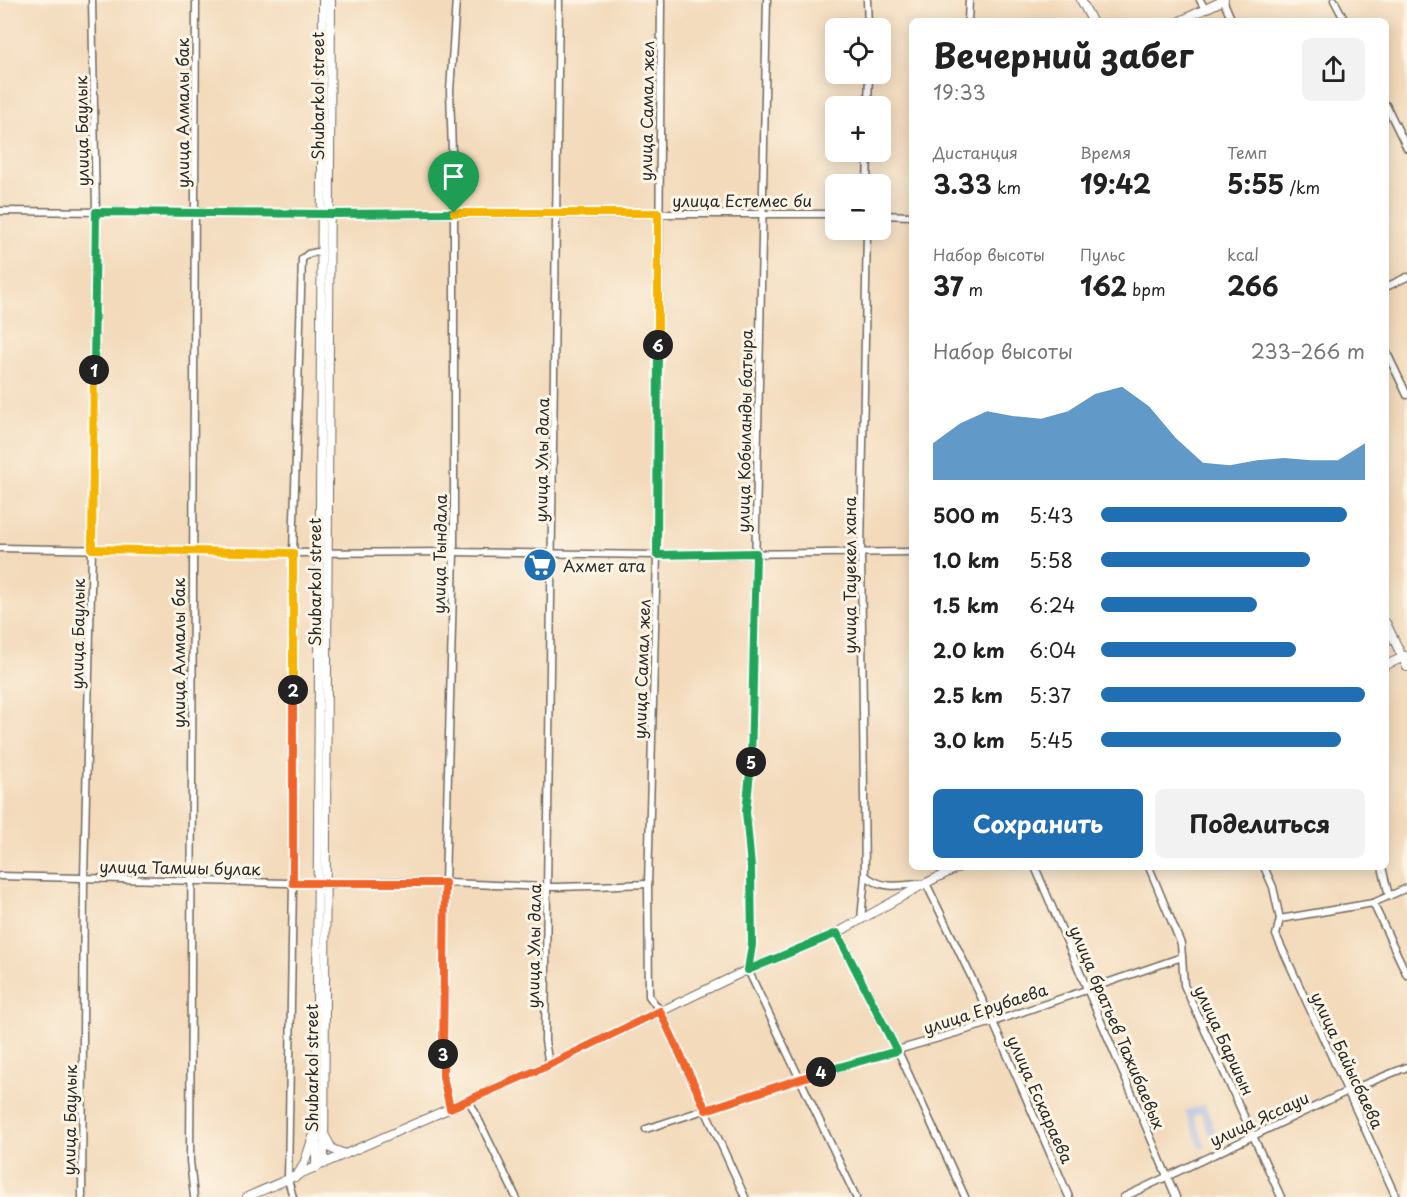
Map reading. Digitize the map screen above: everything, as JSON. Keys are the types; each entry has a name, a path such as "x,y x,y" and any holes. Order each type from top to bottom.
{"street":[{"name":"улица Баулык","path":"82,1197 84,878 92,549 96,212 93,0"},
{"name":"улица Алмалы бак","path":"194,1197 190,1161 196,0"},
{"name":"Shubarkol street","path":"320,1166 316,1124 328,553 323,0"},
{"name":"Shubarkol street","path":"320,1166 324,1131 319,553 322,251 326,214 331,0"},
{"name":"улица Тындала","path":"450,1108 443,1077 445,883 454,552 454,213 450,91 456,0"},
{"name":"улица Улы дала","path":"549,1065 545,1041 559,0"},
{"name":"улица Самал жел","path":"660,0 657,555 648,884 650,996 660,1011 745,1197"},
{"name":"улица Кобыланды батыра","path":"748,970 752,934 751,867 746,812 751,763 767,0"},
{"path":"867,0 868,18"},
{"path":"968,18 969,0"},
{"path":"1081,0 1090,18"},
{"path":"1200,0 1205,9"},
{"path":"1186,18 1223,0 1231,18"},
{"path":"1334,0 1343,18"},
{"path":"1389,111 1407,148"},
{"name":"улица Естемес би","path":"0,211 326,214 825,214"},
{"path":"891,215 909,216"},
{"name":"улица Тауекел хана","path":"861,920 865,875 861,551 867,240"},
{"name":"Shubarkol street","path":"292,1197 288,1180 293,883 293,553 302,259 308,254 322,251"},
{"path":"1389,286 1407,277"},
{"path":"1389,357 1407,395"},
{"path":"0,548 293,553 454,552 657,555 909,552"},
{"path":"1389,628 1405,656 1407,667"},
{"path":"1389,664 1405,656"},
{"path":"247,1197 549,1065 748,970 837,933 953,870"},
{"name":"улица братьев Тажибаевых","path":"1036,870 1176,1197"},
{"path":"1150,870 1181,944 1182,957"},
{"path":"1265,870 1273,886 1280,920 1373,903 1407,888"},
{"path":"1383,870 1389,896"},
{"path":"865,875 873,882 886,886 926,883"},
{"name":"улица Тамшы булак","path":"0,876 191,882 445,883 548,887 648,884"},
{"name":"улица Ескараева","path":"926,883 993,1022 1069,1197"},
{"path":"1373,903 1407,975"},
{"name":"улица Байысбаева","path":"1280,920 1276,935 1396,1197"},
{"path":"837,933 897,1051 965,1197"},
{"name":"улица Ерубаева","path":"646,1129 799,1078 993,1022 1182,957"},
{"name":"улица Баршын","path":"1182,957 1184,985 1281,1197"},
{"path":"748,970 856,1197"},
{"name":"улица Яссауи","path":"1124,1197 1348,1091 1407,1067"},
{"path":"469,1100 516,1197"},
{"path":"296,1177 308,1153 316,1124"},
{"path":"324,1131 332,1149 345,1154"}],"shaded area":[{"path":"1205,1104 1216,1133 1209,1135 1201,1113 1194,1116 1206,1147 1200,1149 1185,1111"}],"place":[{"name":"Ахмет ата","path":"540,565"}],"route":[{"path":"96,212 454,213 658,213 657,555 756,553 751,763 746,812 751,867 752,945 748,970 837,933 897,1051 799,1078 706,1110 660,1011 549,1065 450,1108 443,1077 445,883 293,883 293,553 92,549 96,212"}]}
